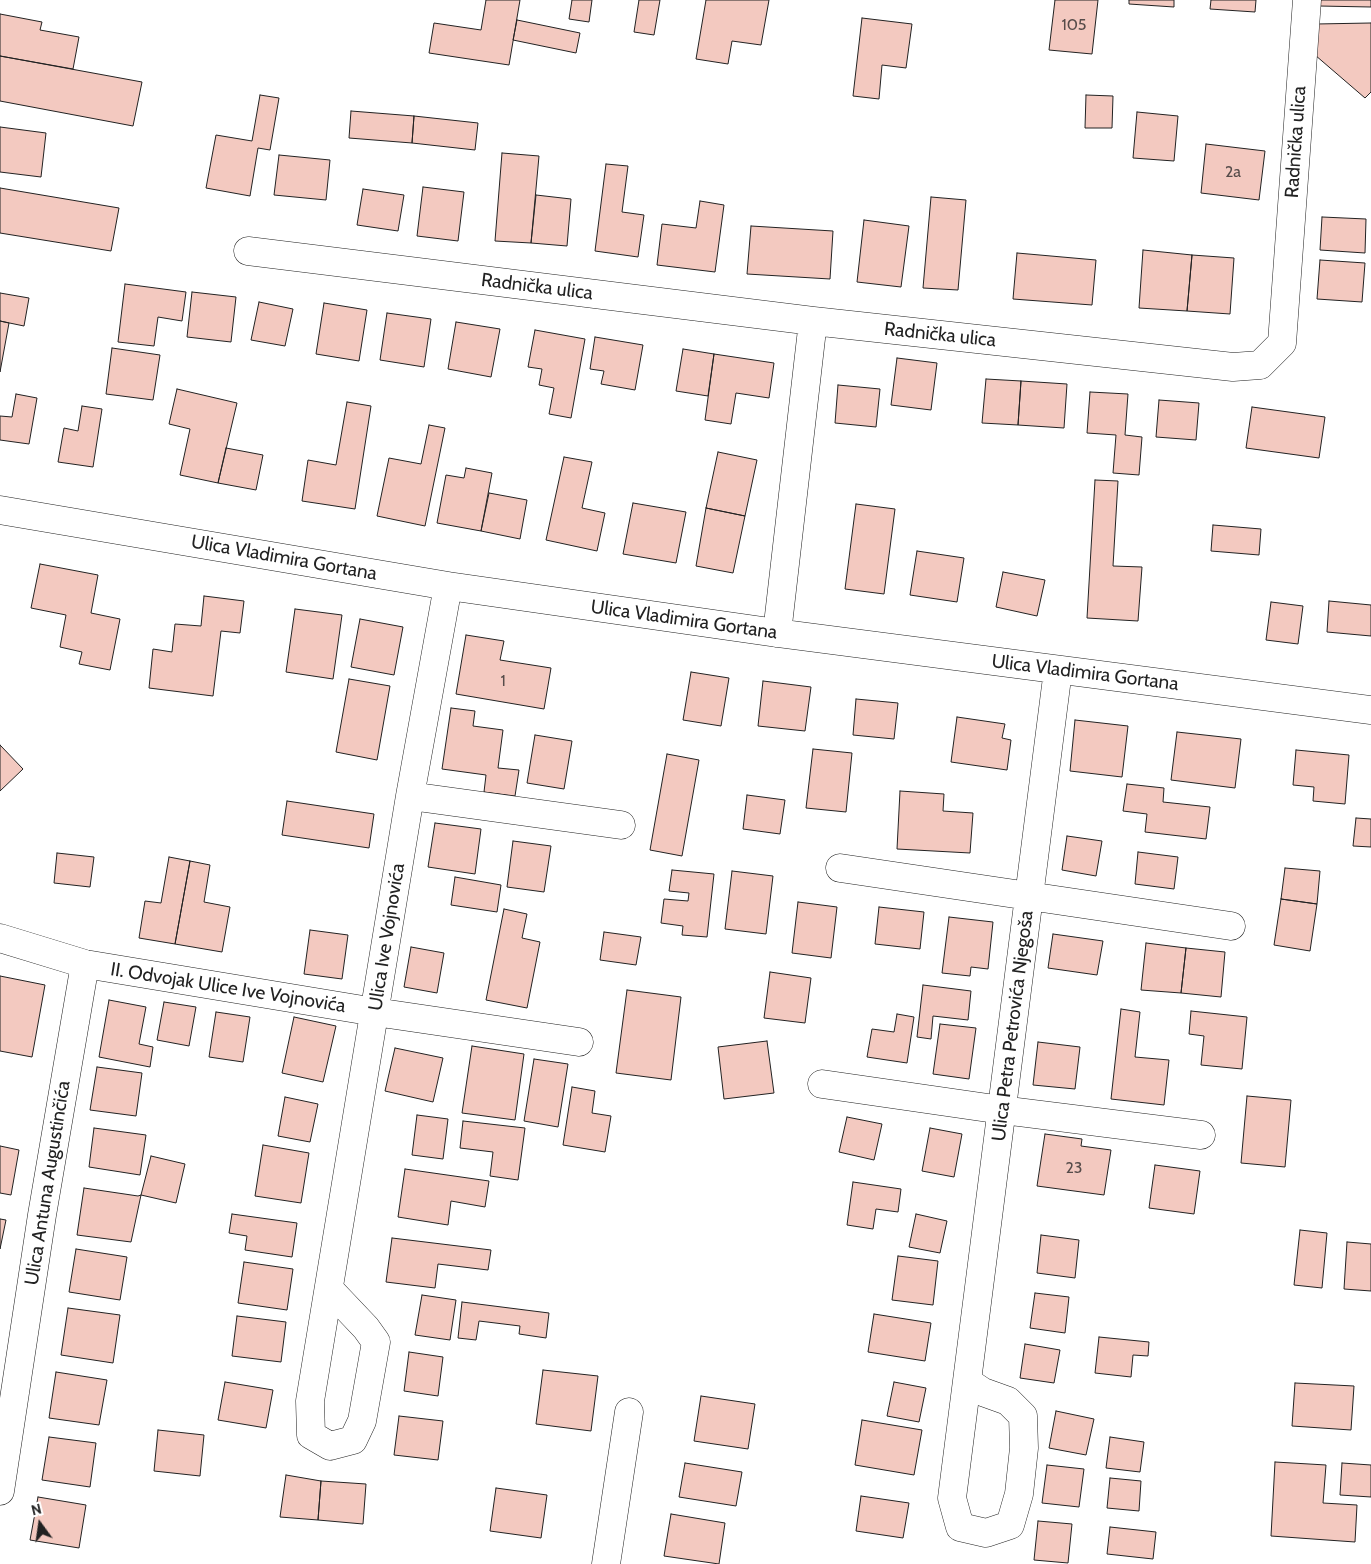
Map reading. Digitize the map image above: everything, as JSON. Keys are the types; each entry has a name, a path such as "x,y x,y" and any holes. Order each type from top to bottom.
{"street":[{"name":"Radnička ulica","path":"248,251 813,321 1233,367 1260,365 1282,343 1307,0"},
{"path":"777,633 813,321"},
{"name":"Ulica Vladimira Gortana","path":"0,510 448,586 777,633 1371,710"},
{"name":"Ulica Ive Vojnovića","path":"329,1288 366,1328 376,1342 362,1421 353,1440 330,1446 311,1435 310,1401 410,796 448,586"},
{"name":"Ulica Petra Petrovića Njegoša","path":"968,1382 982,1392 1008,1401 1023,1416 1024,1448 1020,1485 1010,1525 986,1533 960,1527 952,1498 1058,670"},
{"path":"410,796 621,825"},
{"path":"840,868 1231,926"},
{"path":"0,938 85,964"},
{"name":"II. Odvojak Ulice Ive Vojnovića","path":"85,964 375,1012 580,1042"},
{"name":"Ulica Antuna Augustinčića","path":"0,1491 41,1225 85,964"},
{"path":"822,1084 1002,1110 1201,1135"},
{"path":"606,1564 629,1412"}],"building":[{"path":"486,0 520,0 509,65 429,53 434,23 481,30"},
{"path":"572,0 592,0 589,22 569,19"},
{"path":"639,0 660,0 654,35 634,32"},
{"path":"706,0 769,0 761,45 732,41 728,64 696,59"},
{"path":"1055,0 1098,0 1092,54 1049,50"},
{"path":"1129,0 1174,0 1174,7 1129,4"},
{"path":"1211,0 1256,0 1255,12 1210,9"},
{"path":"1319,0 1371,0 1371,7 1319,6"},
{"path":"0,14 42,22 40,30 79,37 73,69 0,56"},
{"path":"862,18 912,24 906,68 882,65 879,99 853,96"},
{"path":"517,20 580,33 576,53 513,40"},
{"path":"1371,23 1371,92 1365,98 1315,55 1316,24"},
{"path":"0,56 142,82 133,126 0,101"},
{"path":"260,95 279,98 270,150 258,148 250,196 206,188 216,135 252,141"},
{"path":"1086,95 1113,96 1112,128 1085,128"},
{"path":"351,111 414,116 412,143 349,138"},
{"path":"1137,112 1178,116 1174,161 1133,158"},
{"path":"414,116 478,123 475,150 412,143"},
{"path":"0,127 46,133 41,177 0,172"},
{"path":"1206,144 1265,151 1259,200 1201,193"},
{"path":"502,153 539,156 531,243 495,241"},
{"path":"279,155 330,160 326,200 274,195"},
{"path":"606,164 628,166 622,212 644,215 638,257 595,251"},
{"path":"423,187 464,192 458,241 417,236"},
{"path":"0,188 119,208 111,251 0,233"},
{"path":"363,189 404,195 398,231 357,225"},
{"path":"536,195 571,199 567,246 531,243"},
{"path":"931,197 966,200 958,290 923,288"},
{"path":"700,201 724,205 715,272 657,265 662,224 696,228"},
{"path":"1322,217 1366,219 1365,253 1320,250"},
{"path":"864,220 909,226 901,287 857,282"},
{"path":"751,226 833,231 830,279 747,274"},
{"path":"1143,250 1192,255 1187,311 1139,308"},
{"path":"1017,253 1096,260 1092,305 1013,299"},
{"path":"1192,255 1234,258 1230,314 1187,311"},
{"path":"1320,260 1365,263 1362,302 1317,299"},
{"path":"125,284 186,292 182,321 158,317 154,346 118,342"},
{"path":"192,292 236,297 231,342 187,337"},
{"path":"0,293 29,298 24,326 0,321"},
{"path":"259,302 293,309 285,346 251,340"},
{"path":"324,303 367,310 359,361 316,354"},
{"path":"387,313 431,319 424,367 380,360"},
{"path":"0,321 9,323 0,372"},
{"path":"456,322 500,329 491,377 448,369"},
{"path":"535,330 585,339 571,418 549,414 554,388 539,385 542,369 528,367"},
{"path":"595,337 643,345 635,390 601,384 604,371 590,369"},
{"path":"112,348 160,355 153,400 106,394"},
{"path":"683,349 714,354 708,396 676,391"},
{"path":"714,354 774,363 769,398 736,393 731,424 705,420"},
{"path":"897,358 937,363 931,410 891,405"},
{"path":"986,379 1021,381 1018,425 982,423"},
{"path":"1021,381 1067,384 1064,428 1018,425"},
{"path":"838,385 880,389 876,427 835,423"},
{"path":"177,389 237,403 218,483 180,475 190,429 169,424"},
{"path":"1090,392 1128,394 1125,435 1142,437 1139,475 1113,473 1116,435 1087,433"},
{"path":"16,394 37,398 29,444 0,440 0,416 12,417"},
{"path":"1159,400 1199,403 1196,440 1156,437"},
{"path":"347,402 371,406 355,509 302,501 308,460 336,465"},
{"path":"82,406 102,409 93,467 58,462 64,428 78,431"},
{"path":"1252,407 1325,417 1319,458 1246,448"},
{"path":"429,425 445,428 425,526 377,516 389,458 421,464"},
{"path":"226,448 263,455 256,490 218,483"},
{"path":"718,452 757,460 745,516 706,508"},
{"path":"564,457 592,462 582,508 605,513 597,551 546,540"},
{"path":"466,468 492,473 481,531 437,523 446,475 464,478"},
{"path":"1095,480 1118,481 1113,566 1142,567 1138,621 1087,618"},
{"path":"489,493 527,500 520,539 481,531"},
{"path":"633,503 686,512 676,563 623,554"},
{"path":"856,504 895,509 884,594 845,589"},
{"path":"706,508 745,516 733,573 696,566"},
{"path":"1213,525 1261,529 1259,555 1211,551"},
{"path":"917,551 964,558 957,602 910,595"},
{"path":"40,564 98,575 91,613 120,619 110,670 79,664 82,652 60,647 66,615 31,608"},
{"path":"1003,572 1045,580 1037,616 996,607"},
{"path":"204,596 244,601 240,633 221,631 213,696 149,688 153,649 172,652 175,624 201,626"},
{"path":"1329,601 1371,605 1371,636 1327,632"},
{"path":"1271,602 1303,606 1298,644 1266,640"},
{"path":"295,609 342,615 333,679 286,672"},
{"path":"360,619 403,627 394,675 351,667"},
{"path":"466,635 504,641 500,660 551,668 544,709 456,694"},
{"path":"691,672 729,678 721,726 683,720"},
{"path":"349,679 390,686 377,760 336,752"},
{"path":"763,681 811,687 805,731 758,726"},
{"path":"856,699 898,703 894,739 853,735"},
{"path":"451,708 475,711 473,726 503,730 498,768 519,770 515,796 484,792 486,775 442,769"},
{"path":"957,717 1005,724 1002,738 1011,740 1007,770 951,762"},
{"path":"1075,720 1128,726 1122,777 1070,771"},
{"path":"1177,732 1241,739 1235,788 1171,780"},
{"path":"535,735 572,741 564,789 527,783"},
{"path":"0,745 23,769 0,791"},
{"path":"813,749 852,753 846,812 806,808"},
{"path":"1296,750 1349,755 1345,804 1313,801 1314,787 1293,785"},
{"path":"667,754 699,760 682,856 650,850"},
{"path":"1127,784 1164,788 1163,802 1210,807 1206,839 1145,832 1147,814 1123,811"},
{"path":"900,791 944,794 943,811 973,813 970,853 897,849"},
{"path":"747,795 785,800 780,834 743,829"},
{"path":"287,801 374,814 369,848 282,835"},
{"path":"1356,818 1371,819 1371,847 1353,846"},
{"path":"435,823 481,829 475,874 428,867"},
{"path":"1067,836 1102,841 1096,876 1062,870"},
{"path":"513,841 551,846 544,892 507,887"},
{"path":"1138,852 1178,857 1174,889 1135,884"},
{"path":"57,853 94,857 90,887 54,883"},
{"path":"169,857 190,861 175,944 139,938 145,901 161,903"},
{"path":"190,861 210,865 204,902 230,907 222,952 175,944"},
{"path":"1285,868 1320,871 1317,904 1281,899"},
{"path":"672,870 714,874 707,937 682,935 683,926 661,923 664,899 688,901 689,893 669,891"},
{"path":"732,871 773,876 766,934 725,929"},
{"path":"455,877 501,885 497,912 451,905"},
{"path":"1281,899 1317,904 1310,951 1274,945"},
{"path":"798,902 837,907 831,958 792,953"},
{"path":"879,907 924,912 920,949 875,944"},
{"path":"504,909 527,914 522,938 540,942 527,1008 486,1000"},
{"path":"949,917 993,922 988,969 971,967 970,976 942,973"},
{"path":"310,930 348,935 342,979 304,974"},
{"path":"604,932 641,937 636,965 600,960"},
{"path":"1053,934 1103,941 1097,975 1048,968"},
{"path":"1146,943 1186,948 1181,993 1141,990"},
{"path":"411,947 444,953 437,993 404,987"},
{"path":"1186,948 1225,952 1221,997 1181,993"},
{"path":"770,972 811,978 805,1023 764,1018"},
{"path":"0,976 45,985 32,1057 0,1051"},
{"path":"923,985 971,991 968,1020 933,1016 931,1039 917,1037"},
{"path":"627,990 681,997 671,1080 616,1073"},
{"path":"109,1000 146,1007 139,1044 153,1047 150,1067 99,1057"},
{"path":"164,1002 196,1007 189,1046 157,1040"},
{"path":"1121,1009 1140,1012 1135,1057 1169,1060 1164,1105 1111,1099"},
{"path":"1191,1011 1247,1017 1242,1069 1201,1065 1204,1036 1189,1034"},
{"path":"216,1012 250,1017 243,1062 209,1057"},
{"path":"897,1014 914,1017 907,1063 867,1057 872,1029 894,1032"},
{"path":"294,1017 336,1026 323,1082 282,1073"},
{"path":"940,1024 976,1028 969,1079 933,1074"},
{"path":"767,1041 774,1093 724,1099 718,1047"},
{"path":"1038,1042 1080,1047 1075,1089 1033,1085"},
{"path":"472,1046 524,1054 515,1120 462,1113"},
{"path":"395,1048 443,1058 433,1102 385,1091"},
{"path":"534,1059 568,1064 558,1127 524,1121"},
{"path":"97,1067 142,1073 136,1116 90,1110"},
{"path":"572,1087 595,1091 592,1113 611,1116 605,1152 563,1145"},
{"path":"1247,1096 1291,1100 1285,1167 1241,1163"},
{"path":"285,1097 318,1104 310,1142 278,1136"},
{"path":"417,1115 448,1119 443,1159 412,1155"},
{"path":"847,1117 882,1124 874,1160 839,1152"},
{"path":"463,1121 525,1128 518,1180 490,1176 493,1152 460,1148"},
{"path":"94,1128 146,1135 140,1175 89,1167"},
{"path":"930,1128 962,1134 954,1177 922,1171"},
{"path":"1045,1134 1082,1139 1081,1146 1111,1150 1104,1195 1037,1186"},
{"path":"263,1145 309,1153 301,1203 255,1196"},
{"path":"0,1146 19,1150 11,1195 0,1193"},
{"path":"151,1156 185,1164 176,1203 141,1195"},
{"path":"1155,1165 1200,1171 1194,1214 1149,1208"},
{"path":"405,1169 489,1181 485,1207 451,1201 448,1225 398,1217"},
{"path":"853,1182 901,1189 898,1212 876,1209 873,1229 847,1225"},
{"path":"84,1188 141,1195 131,1242 77,1235"},
{"path":"232,1214 297,1223 292,1257 245,1250 247,1236 229,1233"},
{"path":"916,1214 947,1221 940,1253 909,1247"},
{"path":"0,1219 6,1220 0,1249"},
{"path":"1300,1230 1327,1233 1322,1288 1294,1285"},
{"path":"1041,1235 1079,1240 1075,1278 1037,1273"},
{"path":"392,1238 491,1250 488,1270 438,1264 435,1288 386,1282"},
{"path":"1347,1242 1371,1244 1371,1291 1344,1289"},
{"path":"76,1249 127,1257 120,1300 69,1292"},
{"path":"898,1256 938,1261 933,1305 892,1300"},
{"path":"244,1262 293,1269 287,1310 238,1303"},
{"path":"1035,1293 1069,1297 1065,1333 1030,1328"},
{"path":"422,1295 456,1300 450,1340 415,1335"},
{"path":"462,1302 549,1313 546,1338 519,1334 520,1326 479,1321 476,1340 458,1338"},
{"path":"68,1308 120,1315 113,1363 61,1355"},
{"path":"874,1314 931,1323 925,1361 868,1352"},
{"path":"237,1316 286,1322 281,1362 232,1356"},
{"path":"1099,1337 1149,1342 1148,1356 1133,1355 1131,1377 1095,1373"},
{"path":"1025,1344 1060,1350 1054,1383 1020,1378"},
{"path":"409,1352 443,1357 438,1396 404,1391"},
{"path":"543,1370 598,1376 591,1431 536,1424"},
{"path":"56,1372 107,1380 99,1425 49,1418"},
{"path":"225,1382 273,1390 266,1428 218,1420"},
{"path":"894,1382 926,1388 919,1422 887,1416"},
{"path":"1295,1383 1354,1386 1351,1430 1292,1426"},
{"path":"701,1396 755,1404 748,1449 694,1441"},
{"path":"1056,1411 1094,1419 1086,1455 1049,1448"},
{"path":"399,1416 443,1421 438,1460 394,1455"},
{"path":"862,1420 922,1430 914,1475 855,1465"},
{"path":"158,1430 204,1435 200,1476 154,1471"},
{"path":"49,1437 96,1443 90,1487 42,1480"},
{"path":"1110,1437 1144,1442 1140,1472 1106,1468"},
{"path":"1275,1462 1326,1465 1323,1503 1357,1505 1355,1542 1271,1536"},
{"path":"685,1463 742,1472 736,1506 679,1497"},
{"path":"1342,1463 1371,1465 1371,1497 1340,1495"},
{"path":"1047,1465 1084,1469 1079,1507 1042,1503"},
{"path":"286,1475 321,1481 318,1520 280,1517"},
{"path":"1110,1478 1141,1481 1139,1511 1107,1508"},
{"path":"321,1481 366,1484 363,1524 318,1520"},
{"path":"496,1488 547,1495 541,1538 490,1531"},
{"path":"861,1496 909,1503 903,1538 856,1531"},
{"path":"38,1497 86,1505 79,1548 30,1540"},
{"path":"671,1514 725,1523 719,1564 664,1556"},
{"path":"1038,1521 1072,1524 1068,1563 1034,1560"},
{"path":"1110,1527 1156,1532 1153,1559 1107,1554"}]}
